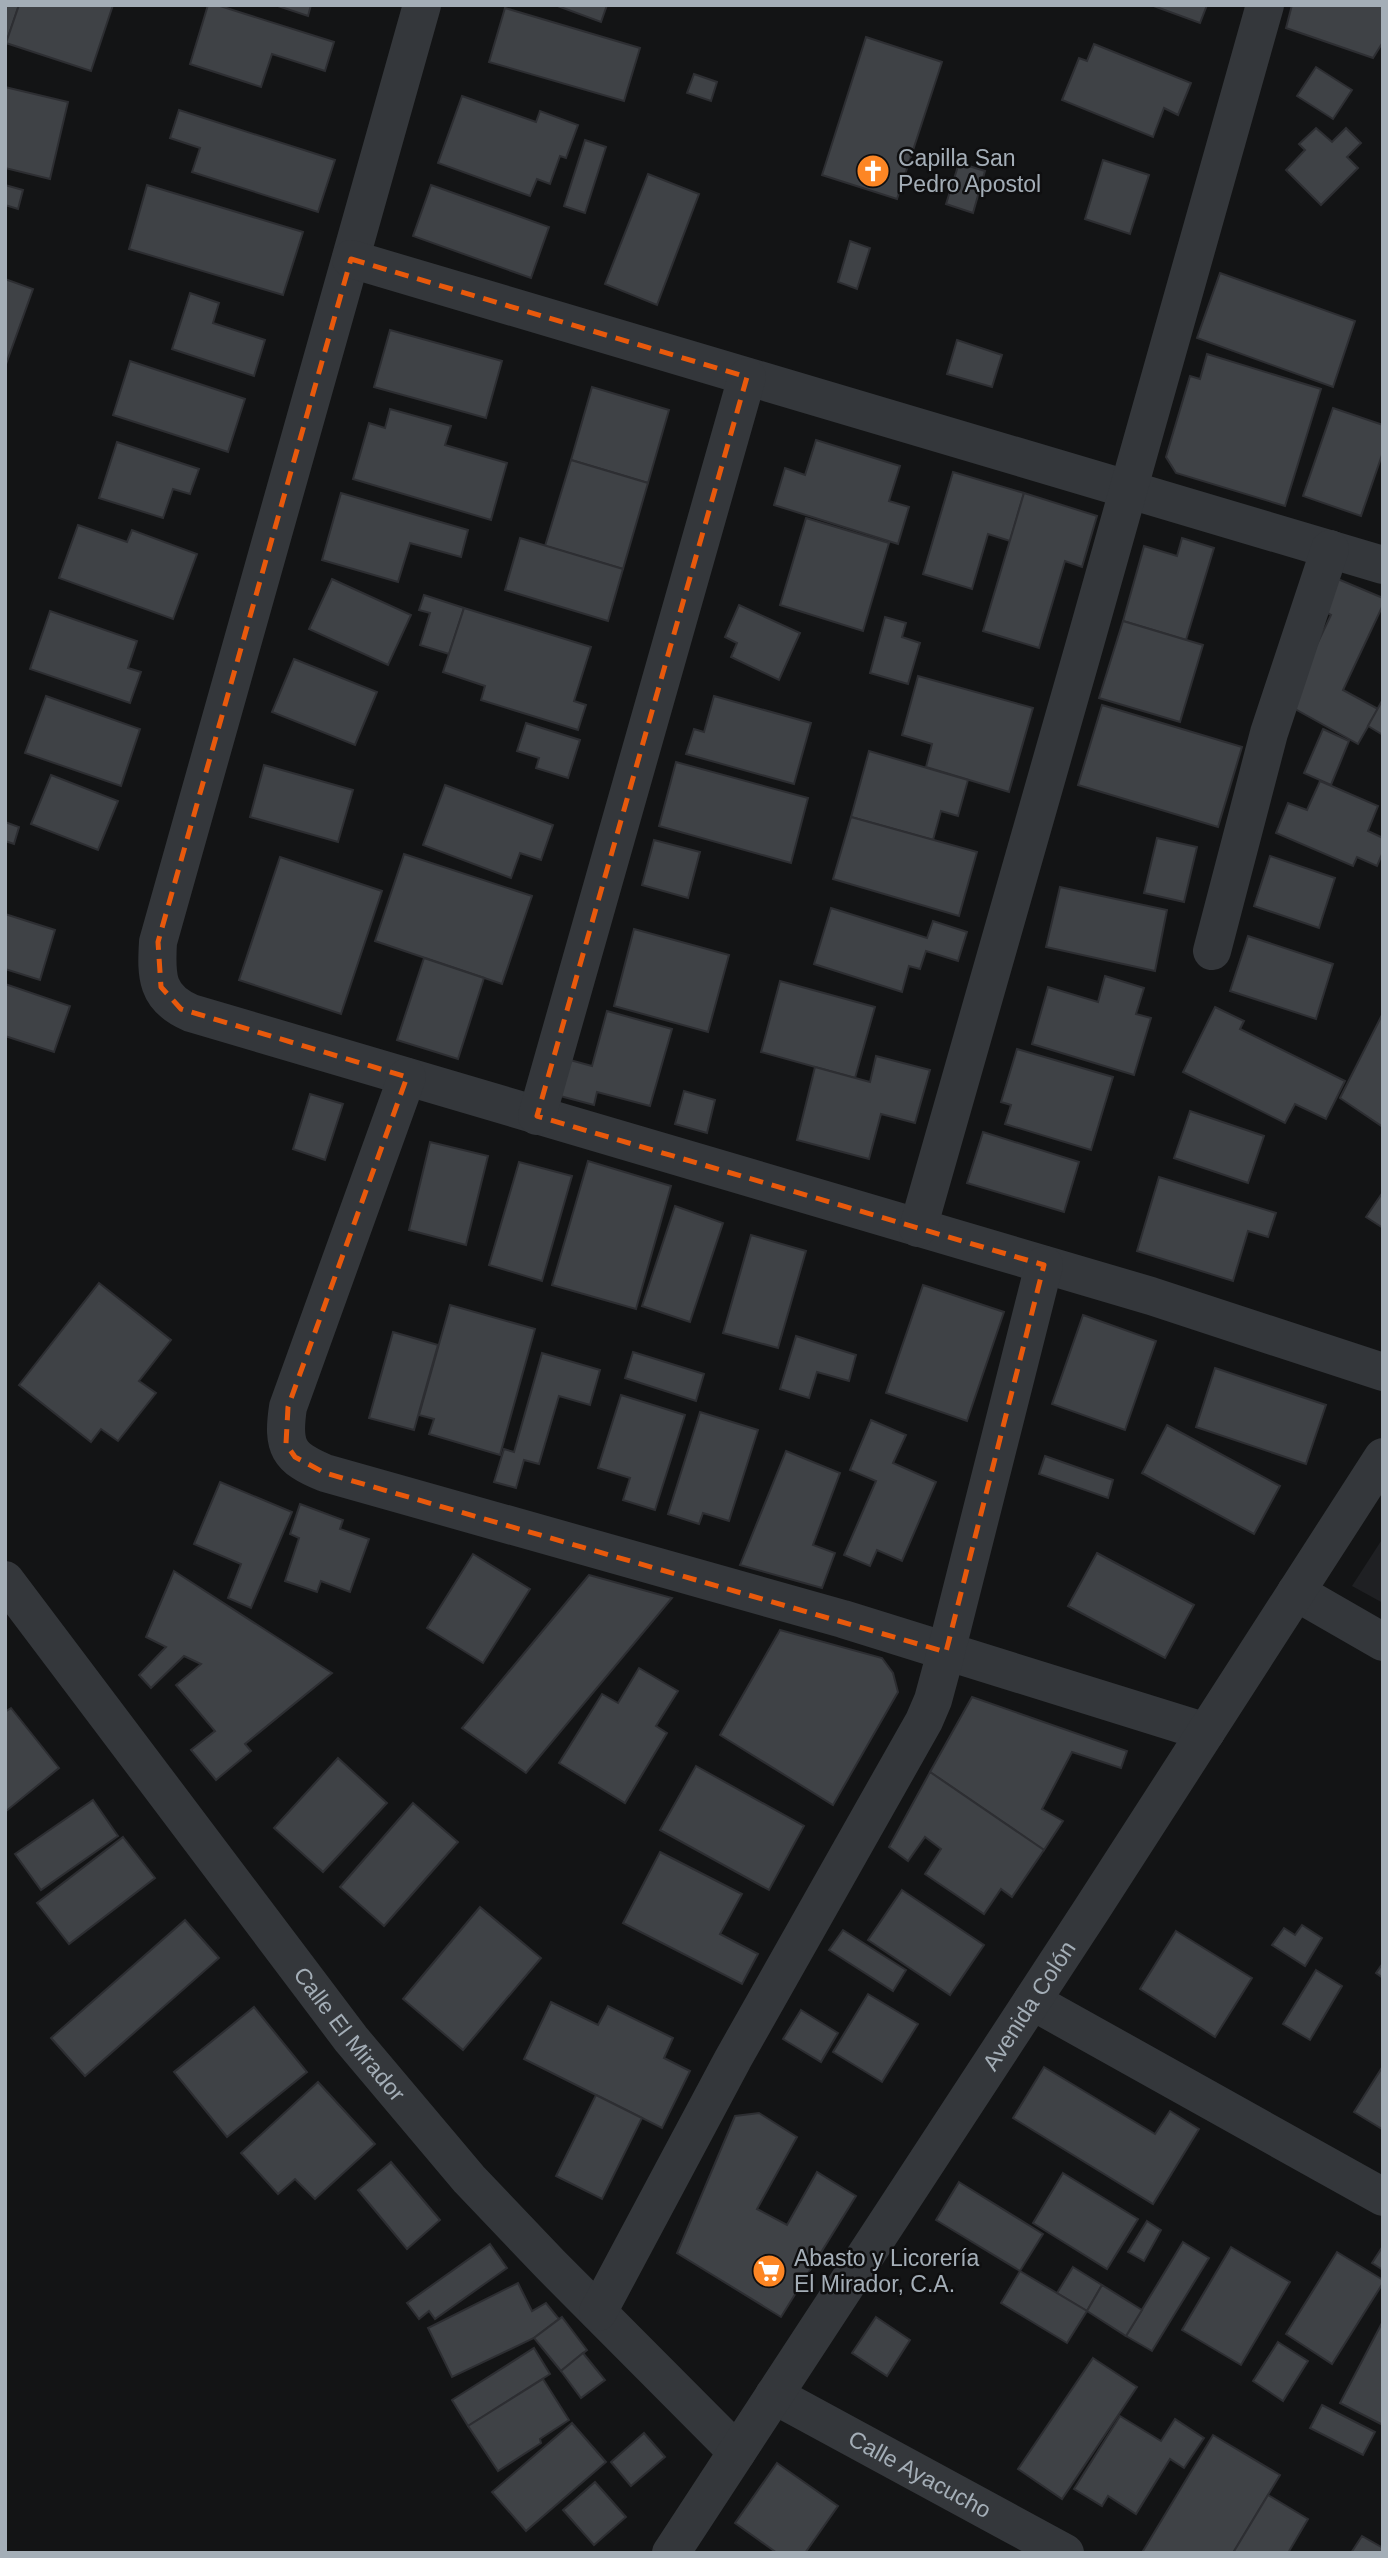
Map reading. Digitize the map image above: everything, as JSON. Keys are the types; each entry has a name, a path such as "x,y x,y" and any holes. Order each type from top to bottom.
{"street":[{"path":"422,5 158,942 157,969 161,986 171,1002 181,1009 407,1077 1151,1296 1383,1372"},
{"path":"918,1228 1130,490 1265,5"},
{"path":"351,259 1383,565"},
{"path":"537,1116 747,377"},
{"path":"1212,951 1269,733 1330,549"},
{"path":"407,1077 288,1407 284,1429 286,1444 295,1457 326,1474 843,1619 1206,1732"},
{"path":"598,2312 733,2059 915,1740 933,1700 1044,1265"},
{"name":"Avenida Colón","path":"671,2553 1383,1457"},
{"name":"Calle El Mirador","path":"5,1580 351,2039 469,2179 737,2452"},
{"path":"1296,1592 1383,1642"},
{"path":"1032,2001 1383,2197"},
{"name":"Calle Ayacucho","path":"774,2395 1066,2553"}],"highlighted area":[{"path":"351,259 747,377 537,1116 1044,1265 946,1652 325,1473 295,1457 286,1444 288,1407 407,1077 181,1009 161,987 158,942"}],"shaded area":[{"path":"1383,1538 1383,1603 1352,1586"}],"building":[{"path":"5,5 19,5 6,43 5,42"},
{"path":"19,5 113,5 91,71 6,43"},
{"path":"208,5 217,5 334,42 325,71 272,54 261,87 190,64"},
{"path":"275,5 311,5 308,16"},
{"path":"555,5 607,5 601,22"},
{"path":"1151,5 1207,5 1200,23"},
{"path":"1292,5 1383,5 1383,42 1373,58 1286,28"},
{"path":"505,8 640,48 624,101 489,62"},
{"path":"866,37 942,62 897,199 822,175"},
{"path":"1094,44 1191,83 1178,115 1164,108 1153,137 1062,100 1079,58 1087,61"},
{"path":"1316,67 1352,90 1333,119 1297,96"},
{"path":"694,74 717,82 711,101 687,93"},
{"path":"5,87 68,102 50,179 5,168"},
{"path":"462,96 536,122 540,111 578,125 566,158 560,156 550,184 537,179 530,196 438,163"},
{"path":"179,110 335,160 318,212 192,172 200,148 170,138"},
{"path":"1316,128 1332,142 1346,128 1361,143 1347,157 1358,168 1321,205 1286,170 1305,150 1299,144"},
{"path":"585,140 606,147 585,213 564,206"},
{"path":"1103,160 1149,175 1130,234 1085,219"},
{"path":"959,163 985,171 973,213 946,204"},
{"path":"648,174 699,194 657,305 605,284"},
{"path":"5,185 23,190 18,209 5,205"},
{"path":"147,185 303,232 283,295 129,249"},
{"path":"431,185 549,227 531,278 413,236"},
{"path":"850,241 870,248 857,289 838,282"},
{"path":"1220,273 1355,321 1333,387 1197,338"},
{"path":"5,279 33,289 5,367"},
{"path":"190,293 219,303 213,323 265,340 254,376 172,349"},
{"path":"390,330 502,361 486,418 374,387"},
{"path":"957,340 1002,355 992,387 947,374"},
{"path":"1207,354 1321,389 1285,506 1176,473 1166,457 1190,376 1200,379"},
{"path":"130,361 245,399 228,452 113,415"},
{"path":"592,387 669,410 648,483 571,460"},
{"path":"1333,408 1383,425 1383,452 1361,516 1303,496"},
{"path":"390,409 451,426 445,445 507,463 491,520 353,479 369,423 385,428"},
{"path":"816,440 900,466 889,501 909,507 898,544 774,505 785,468 805,475"},
{"path":"117,442 199,469 190,494 173,489 163,518 99,498"},
{"path":"571,460 648,483 623,569 545,546"},
{"path":"953,472 1024,493 1010,541 988,534 972,589 923,574"},
{"path":"341,493 468,530 461,557 410,543 398,582 322,560"},
{"path":"1024,493 1097,516 1082,567 1065,561 1039,648 983,631"},
{"path":"806,518 889,543 863,631 780,605"},
{"path":"78,525 127,542 132,530 197,554 173,619 59,578"},
{"path":"520,538 623,569 608,621 505,590"},
{"path":"1182,538 1214,548 1186,640 1123,621 1144,546 1177,556"},
{"path":"1333,577 1383,598 1383,605 1343,690 1378,709 1358,744 1288,705 1331,615 1321,609"},
{"path":"332,579 411,615 388,665 309,629"},
{"path":"424,595 464,608 449,654 420,645 430,613 419,610"},
{"path":"739,605 800,633 779,680 731,657 737,643 725,637"},
{"path":"464,608 591,647 574,701 586,705 578,730 481,700 485,686 443,672"},
{"path":"50,611 137,641 128,668 141,672 130,703 30,669"},
{"path":"885,617 906,623 902,637 920,643 908,684 870,673"},
{"path":"1123,621 1203,645 1180,722 1099,698"},
{"path":"294,659 377,692 355,745 272,712"},
{"path":"918,676 1033,708 1009,792 926,767 932,744 902,735"},
{"path":"46,696 140,729 121,786 25,753"},
{"path":"714,696 811,723 794,784 686,754 694,729 704,732"},
{"path":"1383,699 1383,735 1368,726"},
{"path":"1102,705 1242,747 1218,827 1078,785"},
{"path":"526,723 580,740 568,778 536,768 539,758 517,751"},
{"path":"1323,729 1349,741 1331,785 1304,773"},
{"path":"869,751 968,780 958,816 941,811 933,840 851,817"},
{"path":"676,762 808,798 791,863 659,826"},
{"path":"264,765 353,790 338,842 250,817"},
{"path":"51,775 118,801 98,850 31,824"},
{"path":"1320,781 1378,806 1368,831 1383,838 1383,852 1377,866 1357,857 1353,866 1276,833 1288,803 1307,810"},
{"path":"445,785 553,825 541,860 520,853 511,878 423,845"},
{"path":"851,817 977,852 959,916 833,879"},
{"path":"5,822 19,827 14,844 5,841"},
{"path":"1157,838 1197,847 1184,902 1144,893"},
{"path":"654,840 700,852 688,898 642,885"},
{"path":"404,854 532,896 502,984 375,941"},
{"path":"1270,856 1335,878 1319,928 1254,906"},
{"path":"280,857 382,891 341,1014 239,980"},
{"path":"1060,887 1167,910 1155,971 1046,947"},
{"path":"831,908 927,938 933,921 967,932 958,961 926,951 920,969 909,966 902,992 814,964"},
{"path":"5,914 55,930 40,980 5,969"},
{"path":"634,929 729,955 708,1032 614,1006"},
{"path":"1248,936 1333,964 1316,1019 1230,991"},
{"path":"424,958 484,978 458,1059 397,1040"},
{"path":"1105,976 1144,988 1136,1014 1151,1018 1134,1075 1032,1044 1048,987 1098,1002"},
{"path":"780,981 875,1007 855,1078 761,1052"},
{"path":"5,984 70,1006 54,1052 5,1036"},
{"path":"1215,1007 1244,1021 1240,1029 1345,1081 1326,1119 1295,1104 1285,1123 1183,1072"},
{"path":"607,1011 672,1029 650,1106 597,1092 594,1105 560,1096 570,1060 592,1066"},
{"path":"1383,1013 1383,1127 1340,1098"},
{"path":"1017,1049 1113,1077 1091,1150 1005,1124 1011,1105 1001,1102"},
{"path":"876,1056 930,1070 915,1123 881,1114 869,1159 797,1140 815,1067 870,1082"},
{"path":"684,1091 715,1100 707,1133 675,1124"},
{"path":"310,1094 343,1104 325,1160 293,1149"},
{"path":"1190,1111 1264,1136 1248,1183 1174,1158"},
{"path":"983,1132 1079,1162 1064,1212 967,1183"},
{"path":"430,1142 488,1156 466,1245 409,1230"},
{"path":"588,1161 671,1186 636,1309 552,1285"},
{"path":"519,1162 572,1176 542,1281 489,1265"},
{"path":"1159,1177 1276,1213 1268,1237 1248,1231 1233,1281 1137,1251"},
{"path":"1383,1192 1383,1228 1366,1217"},
{"path":"675,1206 723,1223 690,1322 642,1306"},
{"path":"751,1235 806,1251 778,1348 723,1333"},
{"path":"99,1283 171,1340 139,1381 156,1393 118,1441 101,1429 91,1442 19,1385"},
{"path":"923,1285 1004,1312 967,1421 886,1393"},
{"path":"450,1305 535,1329 500,1455 429,1434 434,1419 419,1415"},
{"path":"1083,1315 1156,1341 1125,1430 1052,1404"},
{"path":"393,1332 438,1345 414,1430 369,1418"},
{"path":"796,1336 856,1355 849,1381 817,1372 809,1398 780,1389"},
{"path":"633,1352 704,1374 696,1401 625,1378"},
{"path":"542,1353 600,1370 590,1405 559,1396 539,1464 524,1460 516,1488 494,1482 504,1449 514,1452"},
{"path":"1215,1368 1326,1405 1306,1464 1196,1427"},
{"path":"621,1395 685,1415 655,1510 623,1500 630,1478 598,1468"},
{"path":"700,1412 758,1430 729,1521 703,1513 699,1524 668,1514"},
{"path":"871,1420 906,1435 893,1463 936,1482 902,1561 877,1550 870,1566 844,1555 876,1481 850,1470"},
{"path":"1167,1425 1280,1486 1254,1534 1142,1473"},
{"path":"786,1451 840,1473 813,1545 835,1553 822,1588 740,1565"},
{"path":"1045,1456 1113,1480 1108,1498 1039,1474"},
{"path":"220,1482 292,1512 251,1608 228,1598 241,1564 194,1544"},
{"path":"300,1504 343,1520 340,1529 369,1539 350,1592 321,1581 317,1592 285,1581 299,1538 290,1534"},
{"path":"1097,1553 1194,1605 1165,1658 1068,1606"},
{"path":"473,1554 530,1589 483,1663 427,1628"},
{"path":"174,1571 332,1673 245,1744 251,1751 216,1780 191,1750 215,1731 176,1685 201,1664 184,1656 151,1688 139,1675 166,1647 146,1637"},
{"path":"589,1575 672,1598 526,1773 462,1728"},
{"path":"780,1630 882,1658 893,1673 898,1692 833,1805 720,1735"},
{"path":"639,1668 678,1691 656,1726 667,1733 625,1803 559,1763 602,1694 618,1703"},
{"path":"972,1697 1127,1751 1121,1768 1072,1752 1042,1809 1063,1821 1044,1850 930,1772"},
{"path":"11,1708 59,1768 5,1812 5,1712"},
{"path":"338,1758 387,1803 323,1872 274,1828"},
{"path":"696,1766 804,1826 769,1890 660,1830"},
{"path":"930,1772 1044,1850 1012,1897 1001,1889 984,1914 925,1874 941,1849 925,1837 908,1861 889,1847"},
{"path":"93,1800 118,1836 41,1890 15,1854"},
{"path":"413,1803 458,1842 384,1926 340,1887"},
{"path":"123,1837 155,1878 69,1944 37,1903"},
{"path":"660,1852 742,1894 720,1934 758,1954 742,1984 623,1923"},
{"path":"902,1890 984,1945 950,1995 868,1940"},
{"path":"480,1907 541,1958 463,2050 403,1999"},
{"path":"185,1920 219,1958 85,2076 51,2038"},
{"path":"1302,1925 1322,1938 1305,1966 1272,1945 1284,1928 1295,1935"},
{"path":"843,1930 906,1970 893,1991 829,1950"},
{"path":"1176,1931 1252,1978 1215,2037 1140,1989"},
{"path":"1383,1963 1383,1978 1376,1973"},
{"path":"1316,1970 1342,1986 1310,2040 1283,2024"},
{"path":"868,1994 918,2024 882,2082 833,2052"},
{"path":"551,2002 598,2025 608,2006 673,2038 664,2058 690,2071 662,2128 524,2059"},
{"path":"254,2007 307,2072 227,2137 174,2072"},
{"path":"801,2010 838,2033 821,2062 783,2039"},
{"path":"1383,2066 1383,2128 1382,2129 1354,2112"},
{"path":"1044,2067 1155,2134 1170,2111 1199,2129 1153,2204 1013,2118"},
{"path":"318,2082 375,2144 315,2199 295,2179 278,2194 241,2153"},
{"path":"596,2095 642,2118 602,2199 556,2176"},
{"path":"759,2113 797,2137 757,2209 787,2225 817,2172 856,2196 781,2317 677,2253 735,2116"},
{"path":"391,2162 440,2220 407,2249 358,2190"},
{"path":"1063,2173 1138,2219 1107,2269 1033,2223"},
{"path":"959,2182 1043,2234 1020,2271 936,2220"},
{"path":"1147,2221 1161,2230 1144,2261 1128,2252"},
{"path":"1183,2242 1209,2258 1152,2351 1126,2336"},
{"path":"490,2244 507,2268 435,2319 429,2311 419,2319 407,2303"},
{"path":"1383,2246 1383,2270 1372,2263"},
{"path":"1231,2247 1290,2282 1241,2365 1182,2330"},
{"path":"1337,2252 1383,2280 1383,2283 1332,2364 1286,2334"},
{"path":"1073,2267 1102,2285 1087,2311 1057,2293"},
{"path":"1020,2271 1087,2311 1067,2343 1001,2303"},
{"path":"518,2283 532,2311 546,2303 559,2319 534,2338 452,2377 428,2328"},
{"path":"1102,2285 1142,2310 1126,2336 1087,2311"},
{"path":"562,2317 587,2350 561,2371 534,2338"},
{"path":"876,2317 910,2340 887,2376 852,2353"},
{"path":"1383,2321 1383,2425 1340,2403"},
{"path":"1278,2342 1308,2361 1283,2401 1253,2381"},
{"path":"534,2348 550,2374 468,2426 452,2400"},
{"path":"583,2353 605,2380 581,2398 561,2371"},
{"path":"1093,2358 1137,2387 1062,2499 1018,2469"},
{"path":"543,2379 569,2420 540,2439 541,2443 498,2471 468,2426"},
{"path":"1322,2405 1375,2432 1363,2455 1310,2428"},
{"path":"1120,2416 1161,2441 1175,2419 1204,2438 1184,2468 1170,2459 1136,2514 1108,2496 1102,2506 1074,2489"},
{"path":"572,2423 606,2462 526,2531 492,2492"},
{"path":"644,2433 665,2457 631,2486 611,2462"},
{"path":"1213,2435 1280,2475 1233,2553 1146,2553 1143,2551"},
{"path":"777,2463 838,2506 805,2553 777,2553 735,2523"},
{"path":"595,2482 626,2517 594,2545 563,2510"},
{"path":"1268,2495 1308,2519 1288,2553 1233,2553"},
{"path":"1362,2536 1383,2548 1383,2553 1351,2553"}],"place":[{"name":"Capilla San Pedro Apostol","path":"873,171"},
{"name":"Abasto y Licorería El Mirador, C.A.","path":"769,2271"}]}
